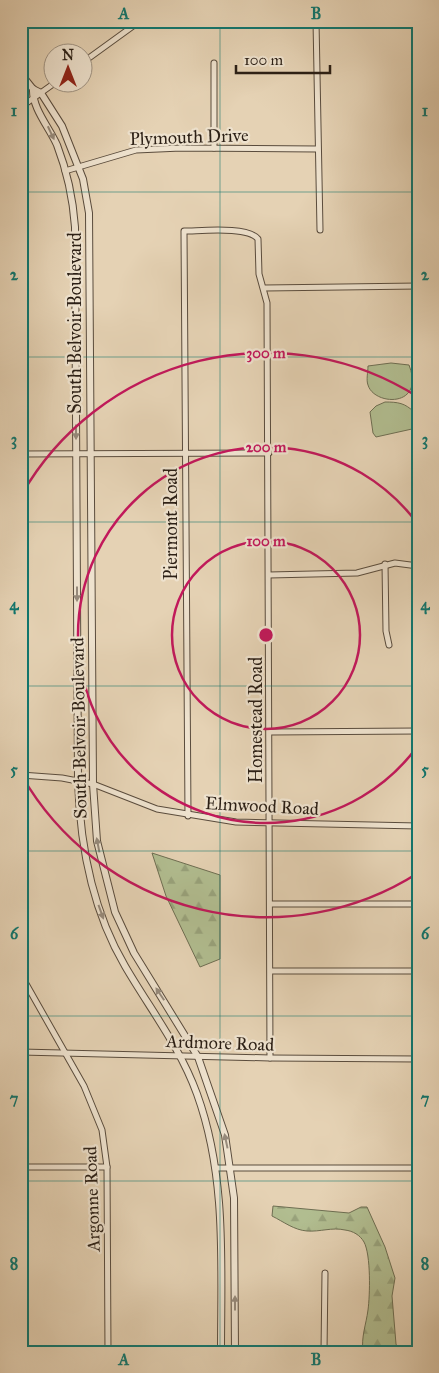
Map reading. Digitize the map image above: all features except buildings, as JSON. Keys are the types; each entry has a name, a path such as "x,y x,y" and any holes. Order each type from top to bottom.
{"street":[{"path":"92,56 140,21"},
{"path":"316,21 320,230"},
{"path":"214,63 214,148"},
{"path":"21,74 33,89 41,93 21,107"},
{"path":"32,99 33,89"},
{"name":"South Belvoir Boulevard","path":"41,93 62,126 78,166 87,194 90,228 93,784 97,841 115,912 134,953 198,1057 223,1128 231,1167 234,1198 235,1352"},
{"name":"South Belvoir Boulevard","path":"32,99 49,128 65,170 72,200 75,227 78,781 81,839 99,907 124,964 180,1056 197,1094 217,1168 221,1236 221,1352"},
{"name":"Plymouth Drive","path":"65,170 136,150 214,148 317,149"},
{"name":"Piermont Road","path":"188,816 184,231 244,231 254,234"},
{"name":"Homestead Road","path":"254,234 259,244 259,274 265,288 267,302 271,732 270,1058"},
{"path":"265,288 418,286"},
{"path":"21,454 269,453"},
{"path":"269,575 357,574 385,564 403,562 418,566"},
{"path":"385,564 386,631 389,645"},
{"path":"271,732 418,731"},
{"name":"Elmwood Road","path":"21,775 93,784 157,809 188,816 236,822 418,826"},
{"path":"271,904 418,904"},
{"path":"271,971 418,971"},
{"name":"Argonne Road","path":"21,975 95,1110 106,1148 108,1352"},
{"name":"Ardmore Road","path":"21,1052 198,1057 418,1059"},
{"path":"21,1167 107,1167"},
{"path":"217,1168 418,1168"},
{"path":"324,1352 325,1273"}],"green space":[{"path":"391,363 409,365 412,379 411,389 405,396 397,399 379,397 372,392 367,383 368,366"},
{"path":"385,402 401,404 414,412 412,429 376,437 373,433 370,412 376,406"},
{"path":"152,853 220,875 220,959 200,967 166,896"},
{"path":"273,1206 349,1213 361,1207 367,1207 385,1247 395,1278 392,1296 396,1344 399,1352 363,1352 363,1336 369,1303 369,1275 368,1256 364,1242 360,1237 351,1231 340,1229 312,1231 298,1229 272,1216"}]}
